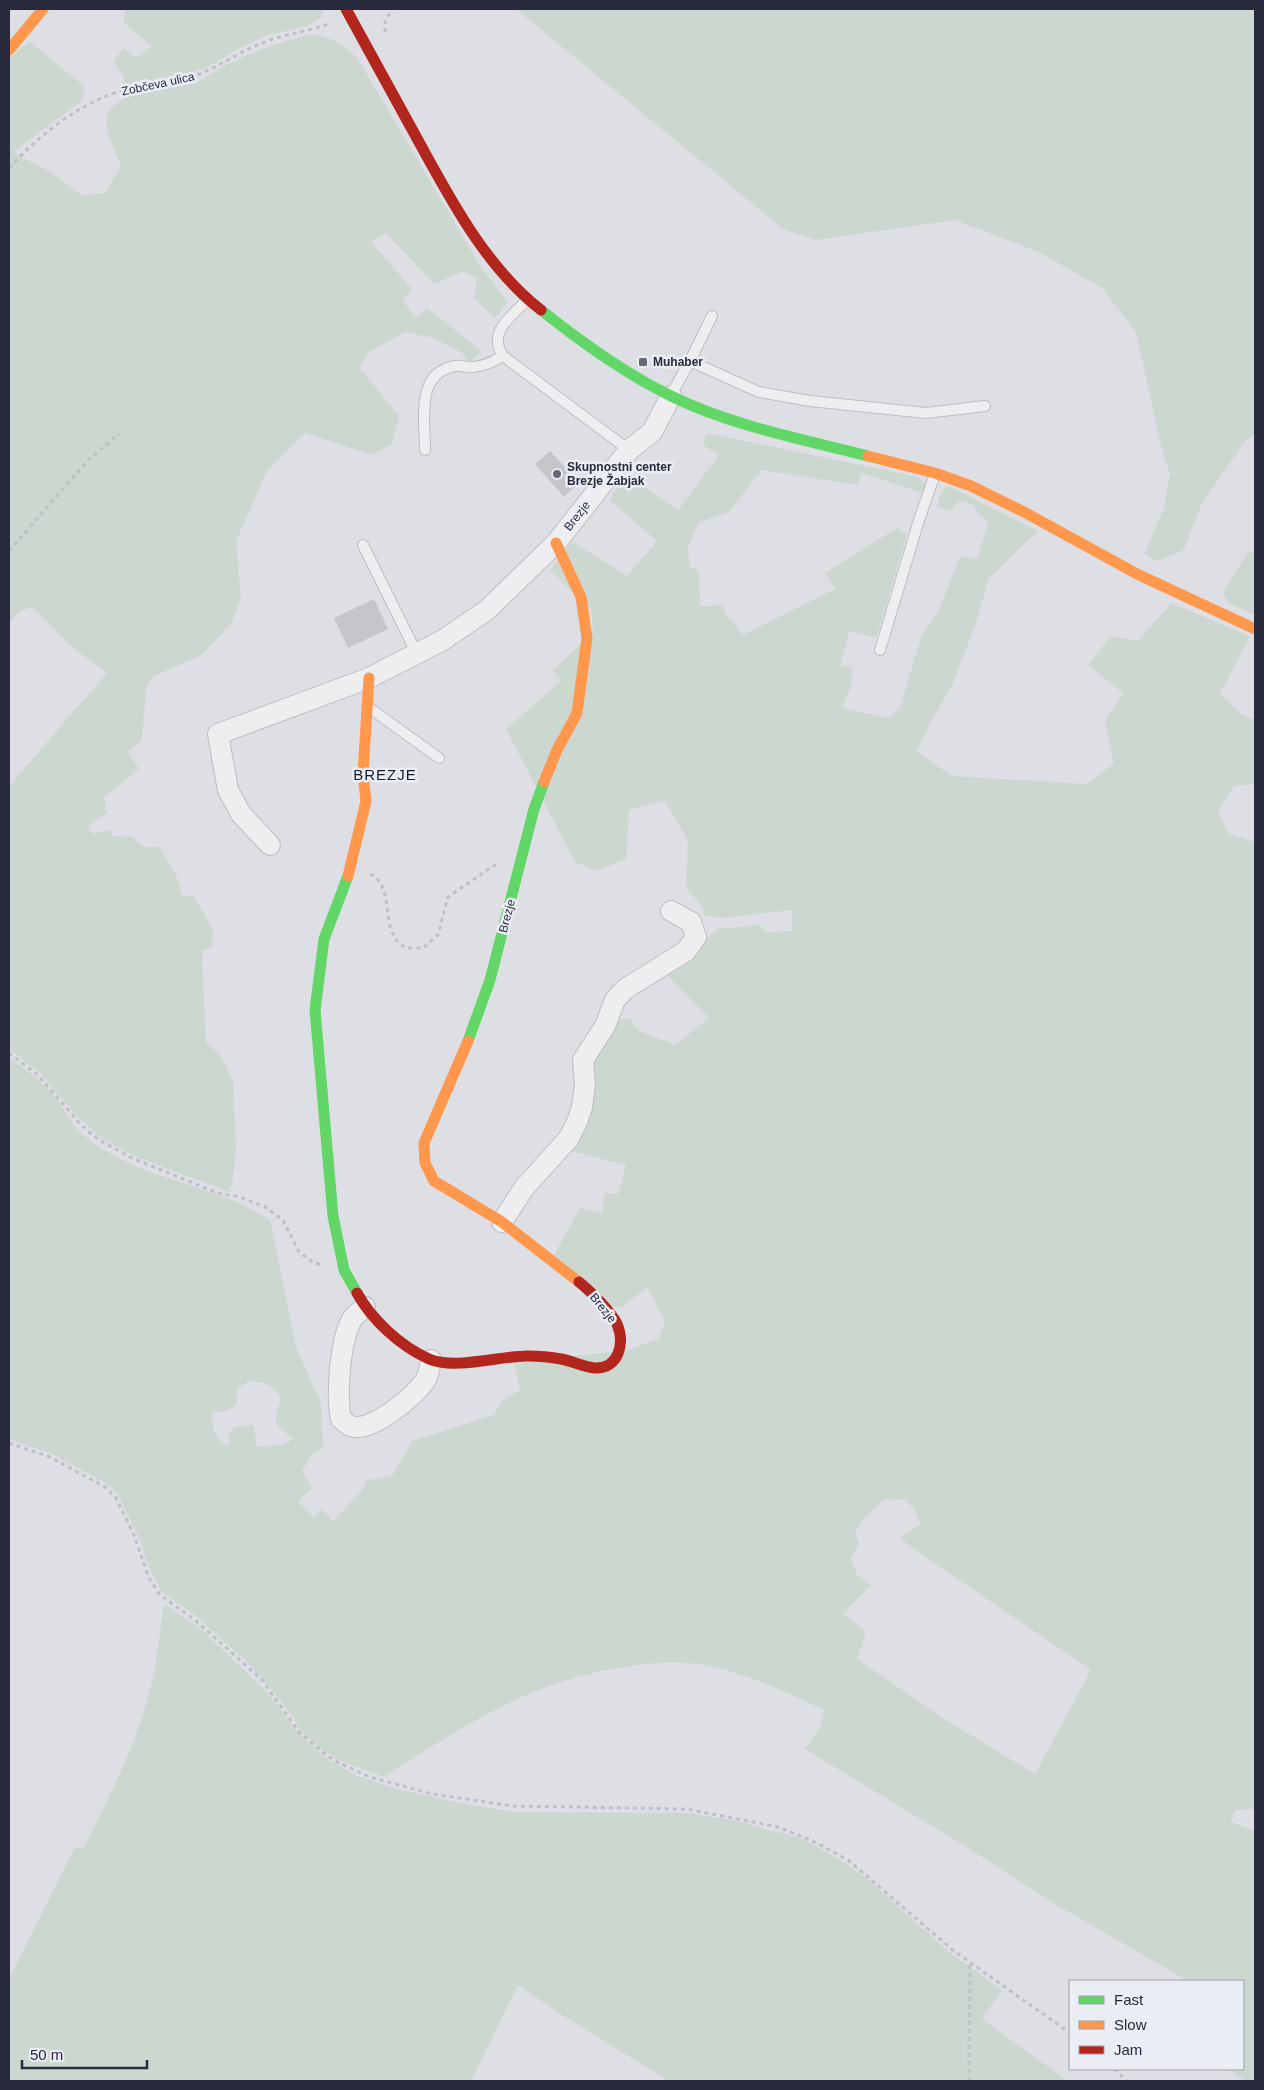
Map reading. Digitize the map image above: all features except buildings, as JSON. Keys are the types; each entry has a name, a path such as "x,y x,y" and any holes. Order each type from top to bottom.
{"street":[{"path":"9,50 43,9"},
{"path":"352,11 456,210 487,253 527,299 584,344 671,396 738,423 935,473 971,486 1007,503 1137,574 1255,629"},
{"name":"Brezje","path":"270,845 240,814 228,790 218,734 369,678 443,640 487,610 556,543 629,450 652,432 671,396"},
{"name":"Brezje","path":"369,678 363,773 366,801 352,866 324,939 315,1010 333,1216 344,1270 366,1307 409,1348 431,1360 461,1363 527,1356 561,1360 595,1368 612,1364 619,1355 621,1342 617,1323 588,1289 502,1222 434,1181 426,1163 424,1143 466,1047 490,980 534,809 558,750 577,714 587,638 581,597 556,543"},
{"path":"502,1222 524,1188 568,1138 577,1122 582,1107 585,1084 583,1060 605,1026 615,1000 625,989 686,951 696,937 691,922 671,911"},
{"path":"366,1307 352,1319 344,1341 338,1404 341,1418 351,1426 361,1426 398,1408 426,1379 431,1360"}],"lane":[{"path":"527,299 503,324 497,336 497,347 503,356 629,450"},
{"path":"671,396 712,316"},
{"path":"425,450 425,392 432,377 444,369 457,366 472,368 483,366 503,356"},
{"path":"690,361 759,392 810,401 926,413 985,406"},
{"path":"880,650 918,520 935,473"},
{"path":"363,545 417,654"},
{"path":"368,707 439,758"}],"path":[{"path":"388,38 384,30 385,22 392,9"},
{"name":"Zobčeva ulica","path":"9,168 32,142 90,102 135,86 181,81 210,71 236,55 263,42 319,27 352,11"},
{"path":"9,551 90,458 119,434"},
{"path":"352,866 375,877 385,896 391,935 404,947 423,948 438,935 448,897 480,874 525,848"},
{"path":"9,1053 38,1075 82,1126 99,1140 132,1158 218,1193 265,1207 283,1220 300,1252 314,1263 344,1270"},
{"path":"9,1443 50,1457 105,1487 116,1498 134,1535 149,1578 160,1595 195,1620 261,1679 300,1733 333,1760 370,1777 423,1791 513,1806 687,1809 778,1827 813,1841 848,1860 970,1963 1069,2032"},
{"path":"969,2081 970,1963"},
{"path":"1115,2070 1127,2081"}],"shaded area":[{"path":"125,9 324,9 321,18 308,26 268,35 236,50 208,67 185,74 125,84 123,76 113,61 124,48 136,58 151,46 124,23"},
{"path":"516,9 1255,9 1255,434 1245,441 1201,505 1184,550 1156,561 1144,554 1164,508 1170,473 1162,451 1136,332 1102,288 1039,252 955,220 815,240 783,229"},
{"path":"312,34 338,42 358,59 481,267 508,302 495,318 474,298 477,279 464,271 434,284 386,233 371,242 412,289 403,300 415,318 427,308 482,351 469,363 462,353 434,338 406,332 370,351 359,367 399,416 392,444 372,455 305,433 267,471 236,541 241,598 232,622 201,656 153,676 146,689 142,740 128,752 139,769 104,797 107,813 88,826 93,834 110,830 113,836 133,837 139,843 151,848 159,846 176,875 183,896 194,896 213,930 212,948 203,950 202,959 206,1042 220,1055 233,1080 236,1151 232,1184 229,1192 134,1156 102,1139 77,1116 40,1073 9,1049 9,786 107,673 71,646 33,607 20,611 9,623 9,59 29,41 84,86 83,100 13,152 52,173 81,195 105,193 121,166 110,141 106,121 109,111 120,101 141,91 177,87 196,82 247,55 279,43"},
{"path":"706,433 918,477 928,487 925,494 862,473 857,485 762,470 728,513 699,522 688,547 690,567 699,571 700,606 724,605 725,613 743,635 835,589 825,573 897,528 907,535 876,638 849,631 841,665 852,667 851,687 842,708 888,718 900,708 922,634 938,612 960,556 977,559 988,524 972,504 959,501 950,511 937,506 940,494 948,486 1038,531 989,578 976,623 952,685 928,727 917,752 952,776 1086,784 1114,764 1105,720 1123,693 1088,665 1111,636 1138,641 1171,603 1250,636 1220,694 1240,713 1255,720 1255,784 1234,786 1218,812 1229,834 1255,842 1255,1809 1235,1810 1231,1822 1255,1831 1255,2081 1246,2081 1230,2070 1244,2070 1244,1980 1186,1980 1055,1904 968,1848 805,1749 821,1726 824,1710 745,1676 707,1665 671,1663 636,1665 589,1674 557,1683 498,1708 441,1740 384,1777 336,1759 304,1734 282,1702 251,1666 196,1616 161,1591 148,1566 139,1538 118,1495 107,1484 52,1454 9,1439 9,1057 44,1086 58,1101 76,1128 85,1137 103,1149 143,1169 230,1199 270,1220 296,1347 321,1403 323,1448 312,1454 302,1471 312,1488 298,1502 314,1517 322,1509 333,1521 362,1490 367,1480 392,1476 412,1441 494,1415 502,1401 520,1390 514,1364 630,1349 659,1339 665,1321 647,1287 622,1307 610,1307 554,1255 580,1208 602,1213 604,1193 618,1194 626,1165 567,1150 590,1066 618,1019 630,1019 639,1031 675,1045 709,1018 667,975 717,929 758,925 766,932 792,931 792,910 725,918 704,915 702,907 686,887 688,841 665,801 629,810 626,859 597,871 575,862 506,729 561,681 553,670 593,632 591,609 550,570 573,542 627,576 657,541 609,500 626,474 678,510 719,455 703,445","holes":["249,1381 259,1382 275,1390 281,1398 276,1422 278,1426 294,1439 284,1444 257,1447 253,1425 234,1427 228,1435 231,1439 227,1446 223,1444 213,1427 213,1412 227,1411 237,1404 237,1389","885,1499 905,1500 914,1509 921,1524 900,1537 908,1545 1091,1670 1035,1774 943,1718 857,1659 866,1631 843,1614 871,1585 857,1575 851,1559 859,1543 855,1532 867,1515"]},
{"path":"1249,550 1255,555 1255,615 1228,603 1223,592"},
{"path":"166,1605 199,1627 267,1692 300,1735 329,1760 360,1777 398,1789 465,1804 517,1812 690,1813 737,1821 804,1839 845,1863 866,1878 949,1952 1002,1990 982,2019 1068,2081 669,2081 562,2015 518,1985 471,2081 9,2081 9,1979 75,1847 83,1849 113,1789 130,1749 151,1686 157,1657 163,1607"}],"traffic: fast":[{"path":"541,310 620,367 671,396 718,416 743,424 868,456"},
{"path":"468,1041 490,980 534,809 544,782"},
{"path":"348,876 324,939 315,1010 333,1216 344,1270 357,1293"}],"traffic: slow":[{"path":"9,50 43,9"},
{"path":"868,456 935,473 971,486 1024,512 1137,574 1255,629"},
{"path":"544,782 557,750 577,713 587,638 581,597 556,543"},
{"path":"348,876 366,801 363,773 369,678"},
{"path":"468,1041 424,1143 425,1163 434,1181 502,1222 579,1282"}],"traffic: jam":[{"path":"346,9 444,188 472,232 503,274 541,310"},
{"path":"357,1293 371,1313 397,1340 429,1359 440,1362 464,1363 536,1356 561,1359 595,1368 603,1367 615,1360 618,1354 620,1347 619,1331 617,1324 610,1314 579,1282"}],"place":[{"name":"Muhaber","path":"643,362"},
{"name":"Skupnostni center Brezje Žabjak","path":"557,474"}],"district":[{"name":"BREZJE","path":"385,775"}]}
